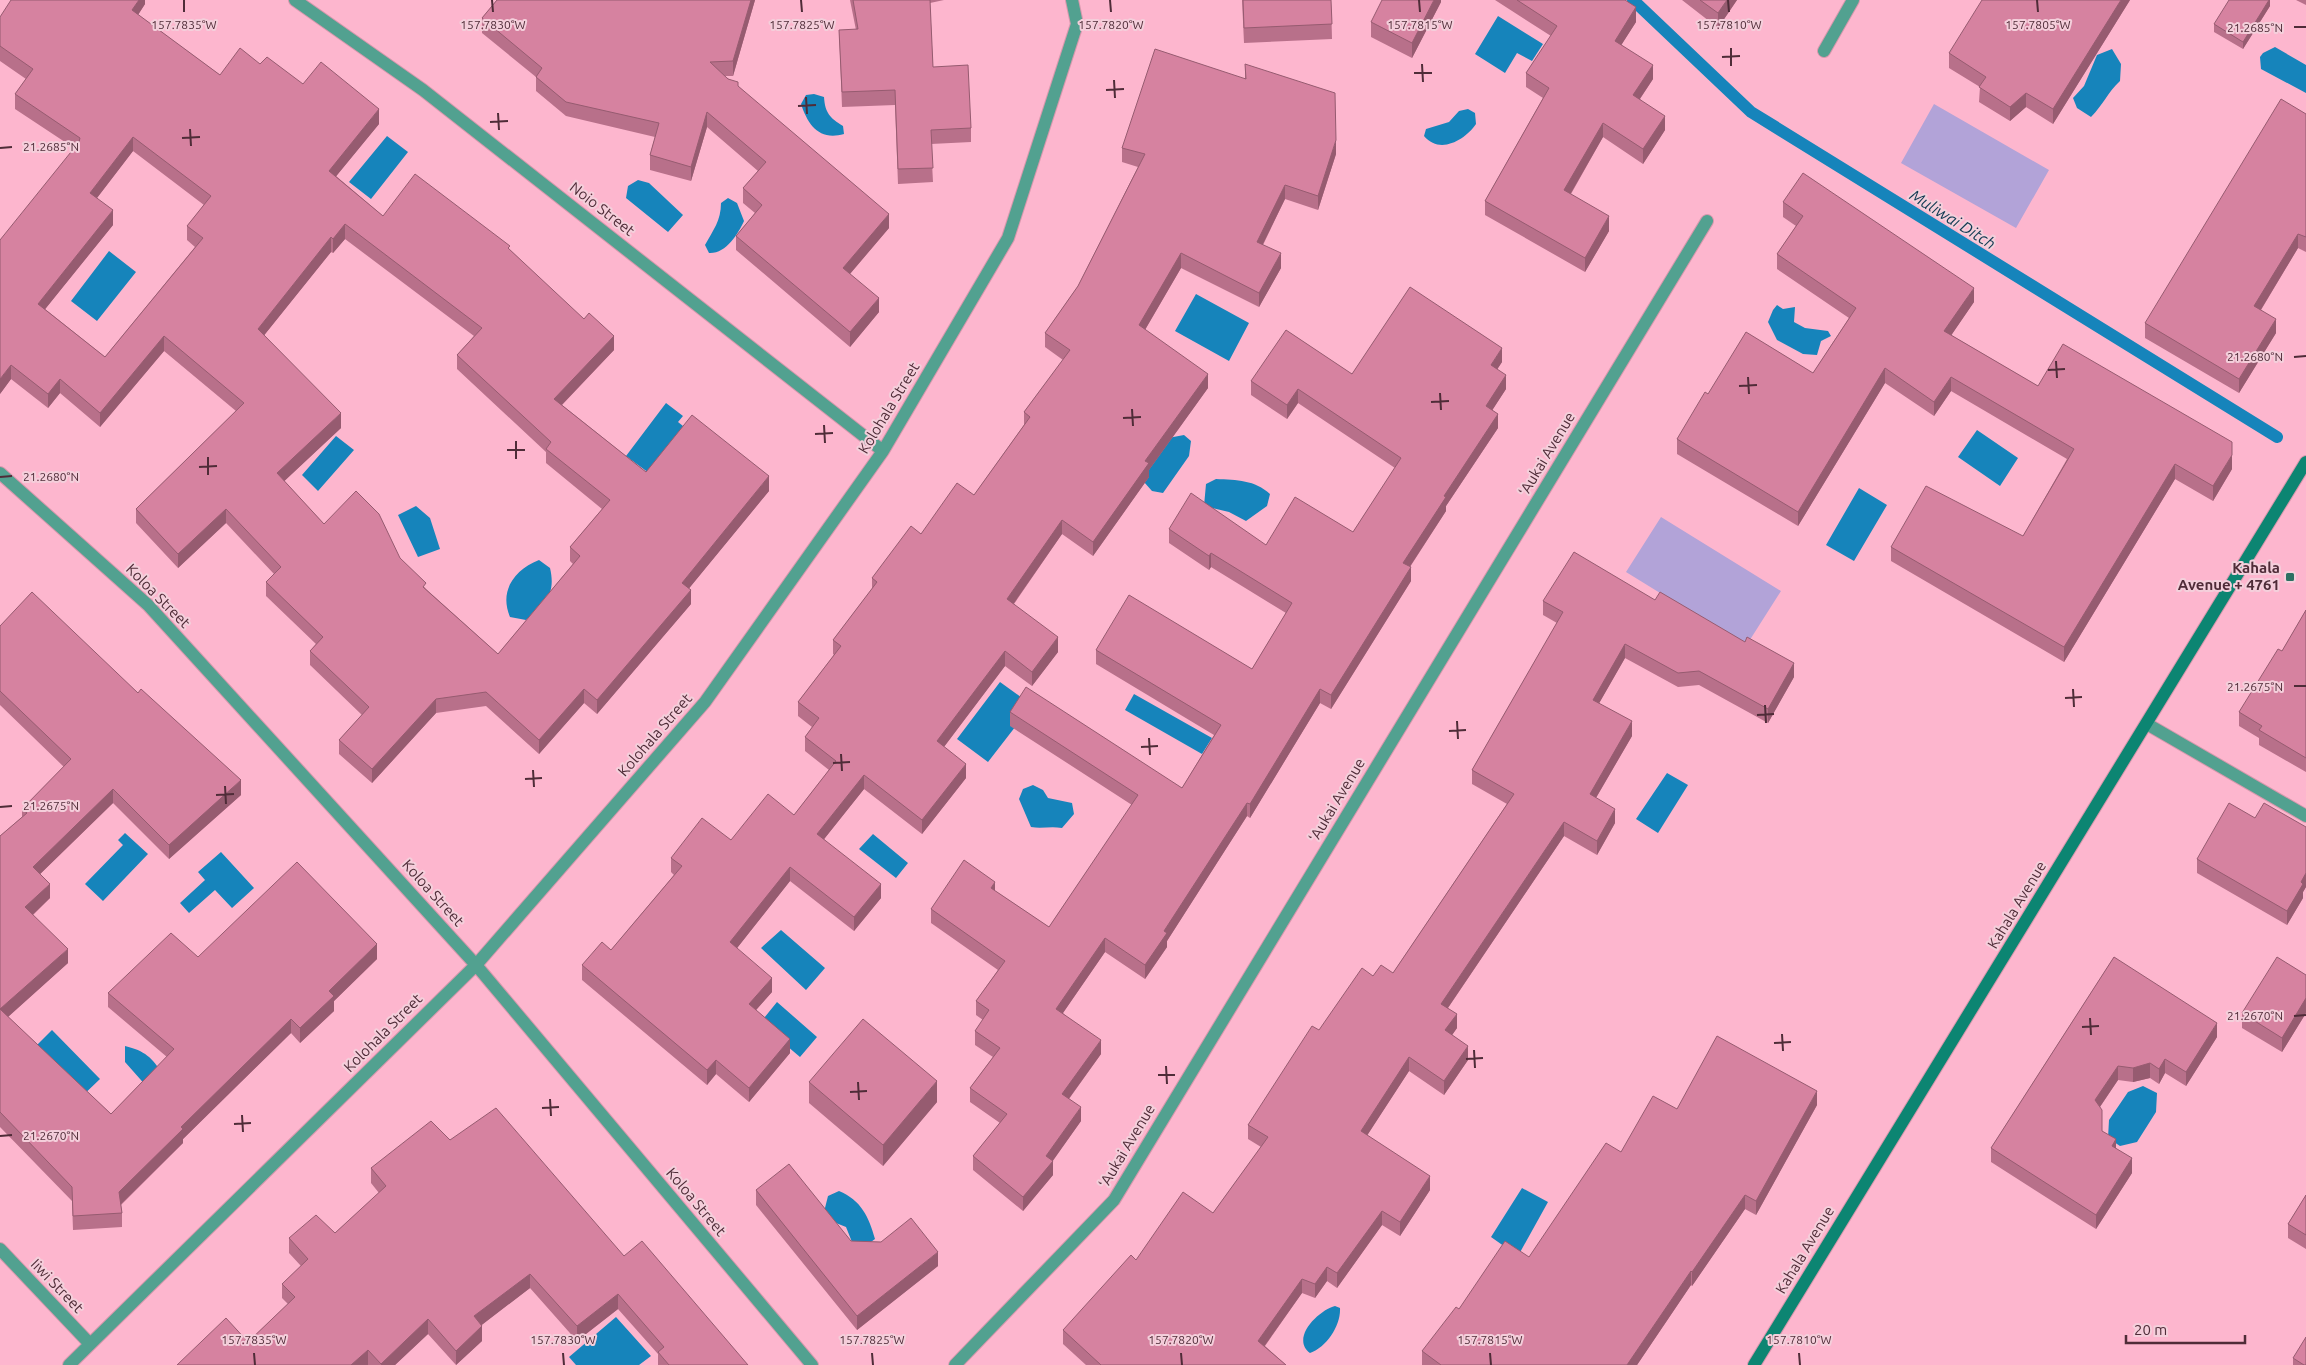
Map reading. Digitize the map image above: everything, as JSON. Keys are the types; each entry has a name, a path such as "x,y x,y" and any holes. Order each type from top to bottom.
{"street":[{"name":"Noio Street","path":"295,0 423,90 883,451"},
{"name":"Kolohala Street","path":"69,1365 476,965 705,702 883,451 1008,238 1077,24 1072,0"},
{"path":"1824,51 1853,0"},
{"name":"ʻAukai Avenue","path":"955,1365 1114,1200 1708,221"},
{"name":"Kahala Avenue","path":"1754,1365 2306,462"},
{"name":"Koloa Street","path":"0,473 148,605 476,965 812,1365"},
{"path":"2146,724 2306,816"},
{"name":"Iiwi Street","path":"0,1249 90,1344"}],"shaded area":[{"path":"1934,104 2049,170 2016,228 1901,163"},
{"path":"1661,517 1781,591 1746,646 1626,572"}],"water":[{"path":"1498,16 1543,44 1532,61 1517,53 1505,73 1475,54"},
{"path":"2275,47 2306,65 2306,93 2261,69 2260,57 2263,53"},
{"path":"2112,49 2121,64 2120,81 2091,117 2077,108 2073,98 2084,86 2097,55"},
{"path":"814,94 824,97 827,111 832,118 843,126 844,134 828,135 821,133 811,125 801,104 806,95"},
{"path":"1468,109 1475,113 1476,124 1459,140 1445,145 1430,142 1424,136 1426,129 1449,122 1459,111"},
{"path":"387,136 408,152 371,199 349,182"},
{"path":"638,180 649,183 683,215 668,232 626,198 628,186"},
{"path":"728,198 737,203 744,221 735,237 726,247 709,253 705,245 718,220 721,203"},
{"path":"109,251 136,272 97,321 71,301"},
{"path":"1196,294 1249,323 1229,361 1175,331"},
{"path":"1777,305 1783,309 1795,307 1794,322 1805,328 1828,331 1831,336 1821,341 1817,355 1803,354 1777,340 1768,322"},
{"path":"666,403 683,416 678,422 688,430 653,476 626,456"},
{"path":"1977,430 2018,458 2000,486 1958,457"},
{"path":"1184,435 1191,441 1189,456 1163,493 1152,491 1144,482 1145,474 1168,438"},
{"path":"336,436 354,450 318,491 302,475"},
{"path":"1216,479 1238,480 1252,483 1264,489 1270,494 1267,506 1246,521 1229,512 1204,506 1206,484"},
{"path":"1859,488 1887,505 1854,561 1826,545"},
{"path":"416,506 430,518 440,549 418,557 398,515"},
{"path":"539,560 550,568 552,585 548,598 526,620 510,617 506,599 511,582 522,569"},
{"path":"1000,682 1032,705 988,762 957,739"},
{"path":"1134,694 1212,738 1202,754 1125,710"},
{"path":"1667,773 1688,785 1658,833 1636,819"},
{"path":"1033,785 1043,790 1048,798 1072,803 1074,814 1062,828 1031,827 1019,799 1023,789"},
{"path":"125,833 148,854 103,901 85,884 123,845 118,840"},
{"path":"873,834 908,863 896,878 859,849"},
{"path":"221,852 254,888 232,908 215,890 189,913 180,903 205,880 198,872"},
{"path":"781,930 825,968 806,990 761,948"},
{"path":"777,1002 817,1037 800,1057 760,1023"},
{"path":"52,1030 100,1079 76,1102 29,1053"},
{"path":"125,1046 138,1050 147,1056 163,1075 148,1088 125,1062"},
{"path":"2143,1086 2157,1093 2156,1112 2137,1142 2120,1146 2108,1138 2109,1120 2128,1092"},
{"path":"1522,1188 1548,1202 1518,1256 1491,1237"},
{"path":"839,1191 853,1199 867,1217 875,1239 868,1244 852,1242 846,1227 836,1223 824,1212 828,1196"},
{"path":"1335,1306 1340,1308 1340,1315 1332,1335 1322,1346 1310,1353 1305,1347 1303,1340 1309,1325 1322,1313"},
{"path":"616,1317 651,1356 639,1365 576,1365 569,1357"}],"building":[{"path":"11,0 139,0 132,10 220,75 240,48 260,64 267,57 303,84 321,62 379,109 329,171 383,216 415,174 510,246 508,248 584,319 589,313 614,336 554,399 646,472 692,415 769,476 682,583 691,590 597,700 584,689 539,740 486,692 436,699 372,769 339,740 369,707 310,651 323,637 266,582 281,567 226,509 178,554 136,509 244,403 164,336 100,413 60,379 48,394 11,365 0,379 0,240 79,142 80,138 15,94 33,69 0,46 0,17","holes":["133,137 211,196 187,226 203,238 105,357 38,304 113,210 90,193","345,224 482,328 457,355 551,442 546,449 610,500 570,547 580,556 498,654 423,587 426,583 400,558 379,514 356,491 324,524 277,473 341,413 258,329 331,237 333,239"]},
{"path":"497,0 751,0 733,61 710,62 728,79 738,82 738,86 889,214 843,268 879,298 850,332 736,236 762,205 743,188 766,162 707,112 691,167 650,155 659,123 566,102 536,77 542,68 482,18"},
{"path":"853,0 930,0 933,67 968,65 971,128 931,130 933,168 898,169 895,90 842,92 839,30 858,29"},
{"path":"1243,0 1331,0 1332,24 1244,28"},
{"path":"1382,0 1434,0 1412,43 1371,22"},
{"path":"1517,0 1625,0 1636,7 1615,41 1653,65 1633,95 1665,116 1643,149 1603,123 1564,190 1609,216 1585,258 1485,201 1549,88 1526,73 1557,26"},
{"path":"1700,0 1727,0 1718,13"},
{"path":"1982,0 2121,0 2053,109 2026,93 2010,107 1979,87 1986,77 1949,53"},
{"path":"2229,0 2269,0 2243,42 2214,24"},
{"path":"1155,49 1246,79 1245,64 1335,93 1336,140 1318,196 1285,185 1257,242 1281,253 1259,293 1181,253 1139,325 1208,374 1145,461 1149,463 1093,542 1062,520 1007,599 1058,637 1032,672 1005,651 937,741 966,764 922,820 864,775 817,834 881,884 854,917 790,867 730,942 772,978 749,1004 790,1039 749,1088 716,1060 707,1070 582,965 602,942 611,950 682,866 671,858 702,818 731,840 768,794 794,815 836,761 805,737 819,718 798,702 841,646 833,640 877,582 872,578 911,526 921,534 957,483 974,495 1030,417 1024,412 1070,350 1045,333 1078,286 1145,154 1122,148"},
{"path":"2281,99 2306,114 2306,237 2298,234 2254,306 2276,319 2239,379 2145,323"},
{"path":"1803,173 1974,288 1944,331 2038,386 2063,344 2232,442 2232,455 2213,486 2175,464 2064,647 1891,547 1926,486 2023,536 2074,449 1951,377 1934,402 1885,368 1798,512 1677,439 1705,392 1708,394 1746,332 1813,373 1856,308 1777,254 1803,216 1783,202"},
{"path":"1410,287 1502,348 1491,365 1506,375 1486,406 1498,414 1403,563 1411,567 1331,695 1320,689 1250,804 1247,803 1164,931 1167,933 1145,965 1105,938 1056,1009 1101,1040 1062,1094 1081,1107 1046,1156 1053,1161 1023,1197 973,1156 1007,1114 970,1088 1000,1048 975,1031 989,1010 976,1001 1005,961 931,909 964,860 995,882 991,888 1049,927 1138,795 1010,712 1026,687 1182,788 1221,725 1096,650 1129,595 1252,669 1292,603 1211,553 1209,556 1169,529 1191,493 1266,545 1295,497 1353,532 1401,458 1298,389 1287,405 1251,381 1286,330 1352,374"},
{"path":"1574,552 1655,600 1660,592 1745,642 1747,637 1794,663 1768,709 1699,671 1678,673 1625,644 1593,700 1632,721 1590,794 1615,809 1597,841 1564,822 1441,1004 1457,1014 1445,1030 1468,1046 1444,1081 1409,1057 1361,1131 1430,1176 1400,1222 1382,1211 1337,1273 1327,1267 1315,1284 1302,1279 1258,1341 1286,1365 1101,1365 1063,1330 1131,1255 1136,1260 1183,1192 1213,1213 1268,1137 1248,1125 1312,1026 1319,1030 1362,968 1373,976 1381,965 1393,973 1514,794 1472,770 1563,612 1543,601"},
{"path":"32,592 138,693 141,689 241,780 169,845 113,789 33,867 50,884 25,907 68,949 0,1009 0,836 27,813 22,809 71,759 0,691 0,626"},
{"path":"2306,610 2306,758 2259,730 2262,726 2239,712 2278,649 2282,651"},
{"path":"2229,803 2255,818 2264,803 2306,827 2306,873 2301,882 2303,884 2287,911 2197,859"},
{"path":"297,862 377,944 329,991 334,996 300,1028 291,1019 181,1127 183,1129 119,1192 122,1213 73,1216 72,1187 0,1112 0,1009 111,1114 174,1049 108,993 171,933 198,957"},
{"path":"2114,957 2217,1023 2186,1072 2165,1059 2159,1069 2150,1063 2133,1068 2118,1066 2095,1100 2102,1110 2102,1131 2116,1139 2112,1146 2132,1158 2096,1215 1991,1148"},
{"path":"2277,957 2306,975 2306,998 2282,1038 2242,1013"},
{"path":"863,1019 937,1081 883,1145 809,1082"},
{"path":"1717,1036 1817,1091 1756,1201 1745,1195 1627,1365 1441,1365 1422,1351 1456,1307 1459,1309 1505,1241 1529,1257 1606,1143 1621,1152 1653,1096 1677,1109"},
{"path":"496,1108 624,1256 642,1241 748,1365 669,1365 658,1352 664,1347 618,1294 577,1326 530,1274 474,1316 482,1326 456,1351 428,1319 381,1364 368,1350 351,1365 177,1365 226,1318 248,1342 295,1297 282,1284 308,1259 289,1238 316,1215 335,1233 386,1186 371,1168 431,1121 450,1140"},
{"path":"789,1164 851,1241 881,1242 911,1218 938,1252 857,1316 756,1190"},
{"path":"2306,1195 2306,1235 2288,1224"},
{"path":"2306,1337 2306,1365 2304,1365 2293,1358"}],"waterway":[{"name":"Muliwai Ditch","path":"1633,0 1751,112 2277,437"}],"place":[{"name":"Kahala Avenue + 4761","path":"2290,577"}]}
